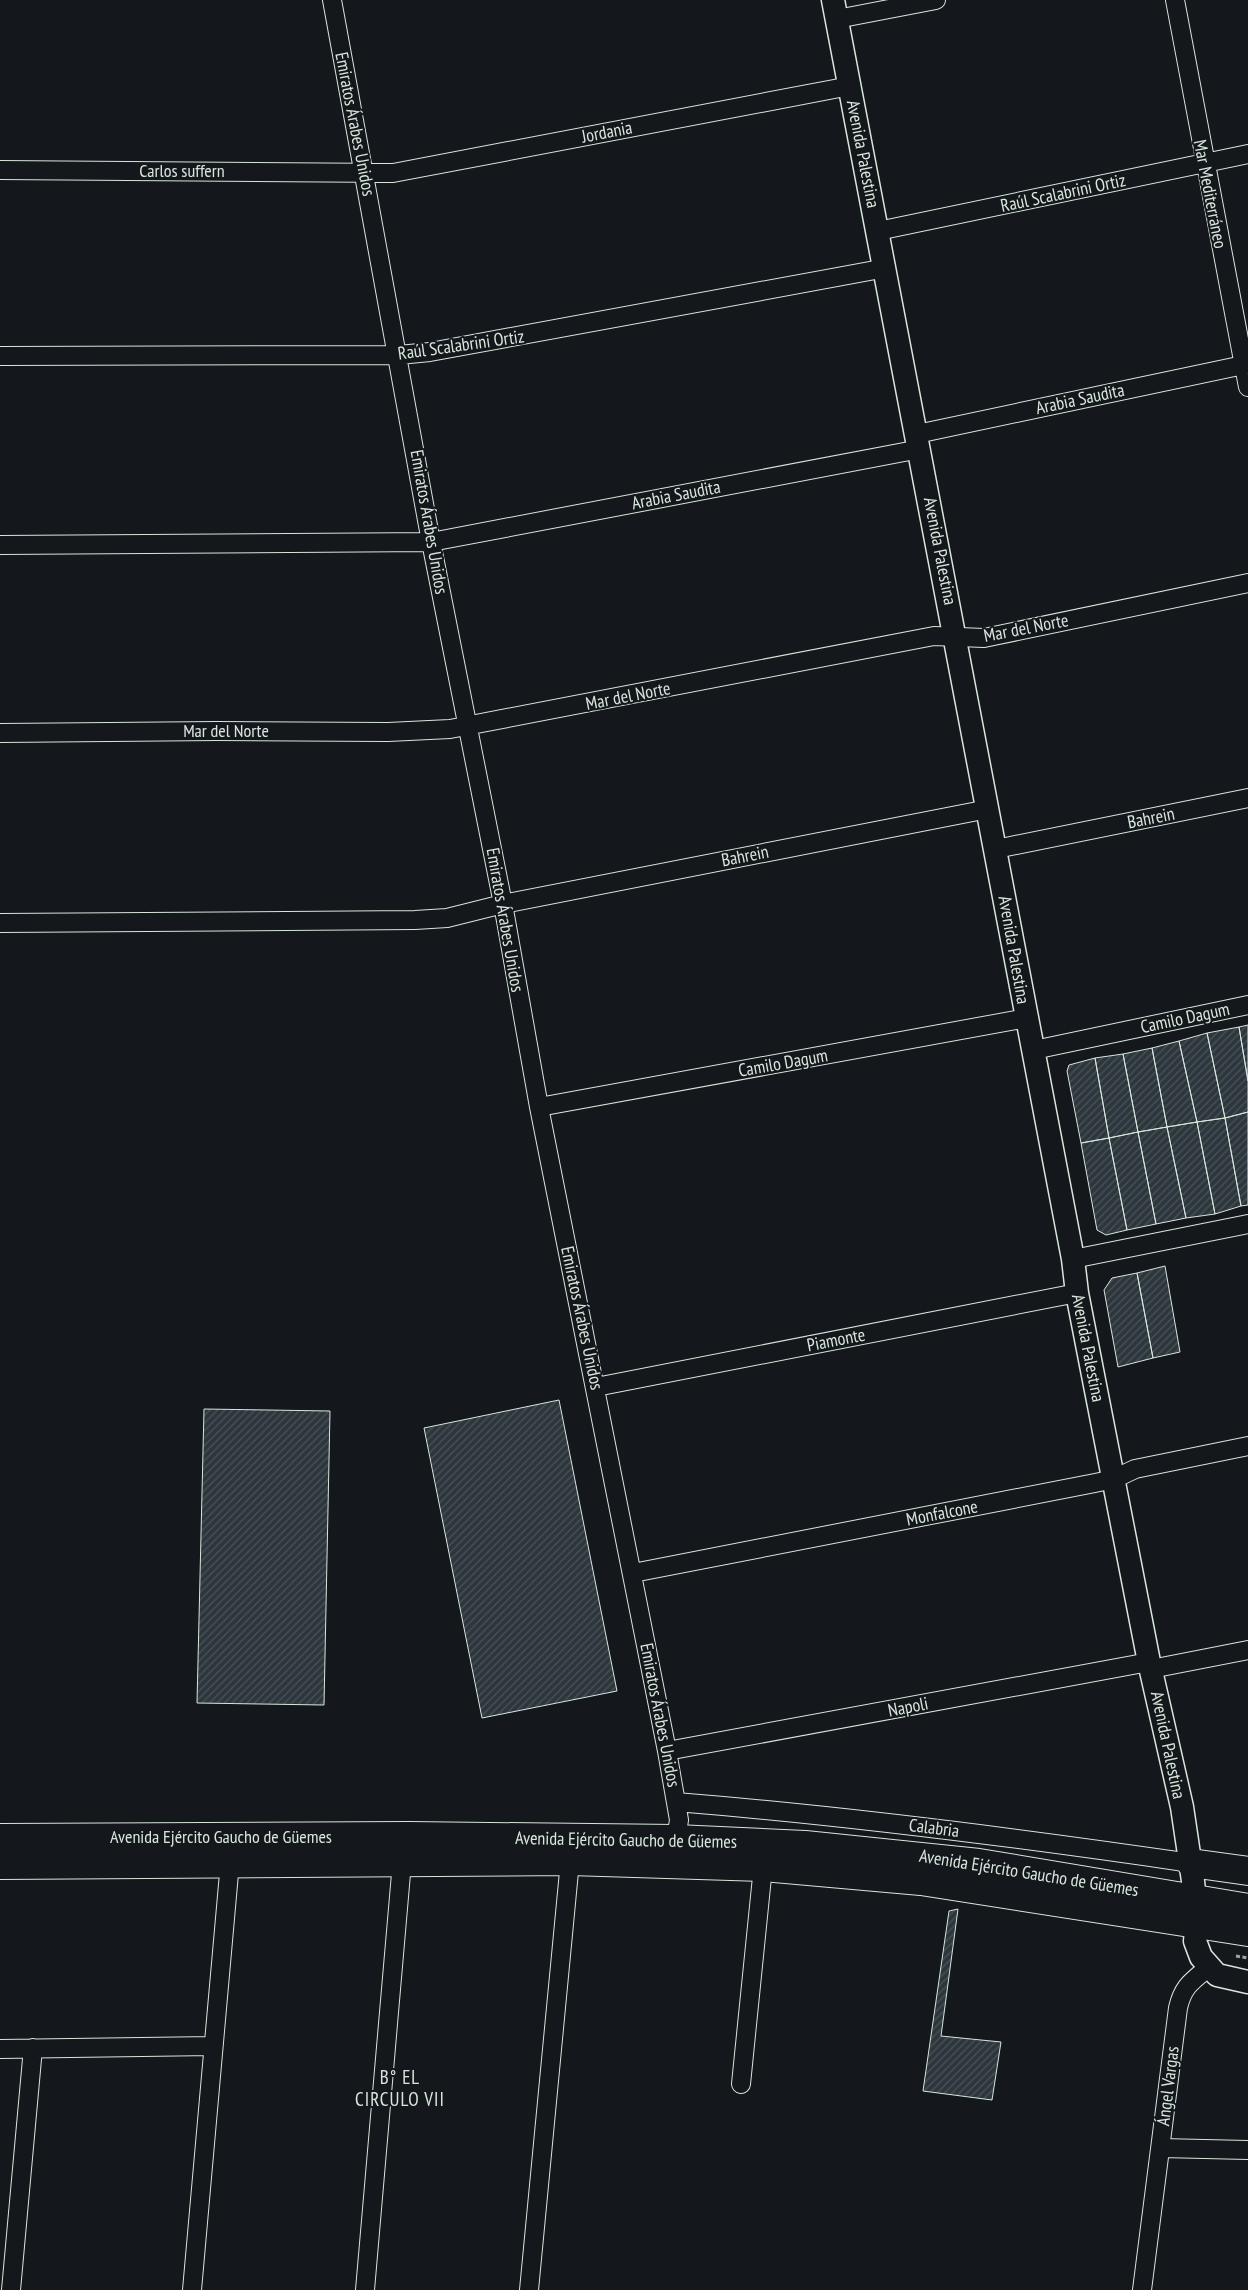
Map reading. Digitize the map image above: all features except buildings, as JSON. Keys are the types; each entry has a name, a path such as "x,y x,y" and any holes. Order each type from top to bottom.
{"main road":[{"name":"Avenida Ejército Gaucho de Güemes","path":"0,1838 419,1836 676,1839 805,1845 979,1863 1196,1911 1248,1932"},
{"name":"Avenida Ejército Gaucho de Güemes","path":"0,1865 570,1861 763,1867 921,1881 1196,1911 1248,1908"},
{"path":"1191,1864 1248,1871"}],"street":[{"name":"Emiratos Árabes Unidos","path":"332,0 399,355 431,542 503,904 539,1107 667,1751 679,1820 676,1839"},
{"path":"835,10 936,0"},
{"name":"Mar Mediterráneo","path":"1174,0 1204,163 1246,364 1248,387"},
{"name":"Avenida Palestina","path":"835,10 956,636 1073,1259 1077,1293 1150,1665 1182,1807 1196,1911"},
{"name":"Jordania","path":"364,172 393,173 850,86"},
{"name":"Raúl Scalabrini Ortiz","path":"878,231 1248,154"},
{"name":"Carlos suffern","path":"0,170 364,172"},
{"name":"Raúl Scalabrini Ortiz","path":"0,356 399,355 446,351 886,268"},
{"name":"Arabia Saudita","path":"0,545 431,542 918,441 1246,364"},
{"name":"Mar del Norte","path":"0,733 217,730 388,732 468,727 934,636 984,638 1248,583"},
{"name":"Bahrein","path":"996,849 1248,798"},
{"name":"Bahrein","path":"0,923 416,920 447,918 503,904 988,809"},
{"name":"Camilo Dagum","path":"1034,1050 1248,1005"},
{"name":"Camilo Dagum","path":"539,1107 1027,1018"},
{"path":"1073,1259 1248,1224"},
{"name":"Piamonte","path":"596,1387 1077,1293"},
{"name":"Monfalcone","path":"633,1573 1114,1478 1135,1469 1248,1446"},
{"name":"Napoli","path":"667,1751 1150,1665 1248,1650"},
{"name":"Calabria","path":"676,1802 845,1817 1013,1838 1191,1864"},
{"path":"529,2290 570,1861"},
{"path":"192,2290 212,2046 230,1862"},
{"path":"365,2290 402,1862"},
{"path":"741,2084 763,1867"},
{"path":"1196,1911 1195,1941 1201,1957 1217,1975 1248,1982"},
{"name":"Ángel Vargas","path":"1142,2290 1181,1994 1186,1986 1209,1967"},
{"path":"0,2048 212,2046"},
{"path":"11,2290 33,2048"},
{"path":"1160,2148 1248,2150"}],"path":[{"path":"1227,1953 1248,1958"}],"district":[{"name":"B° EL CIRCULO VII","path":"400,2088"}]}
